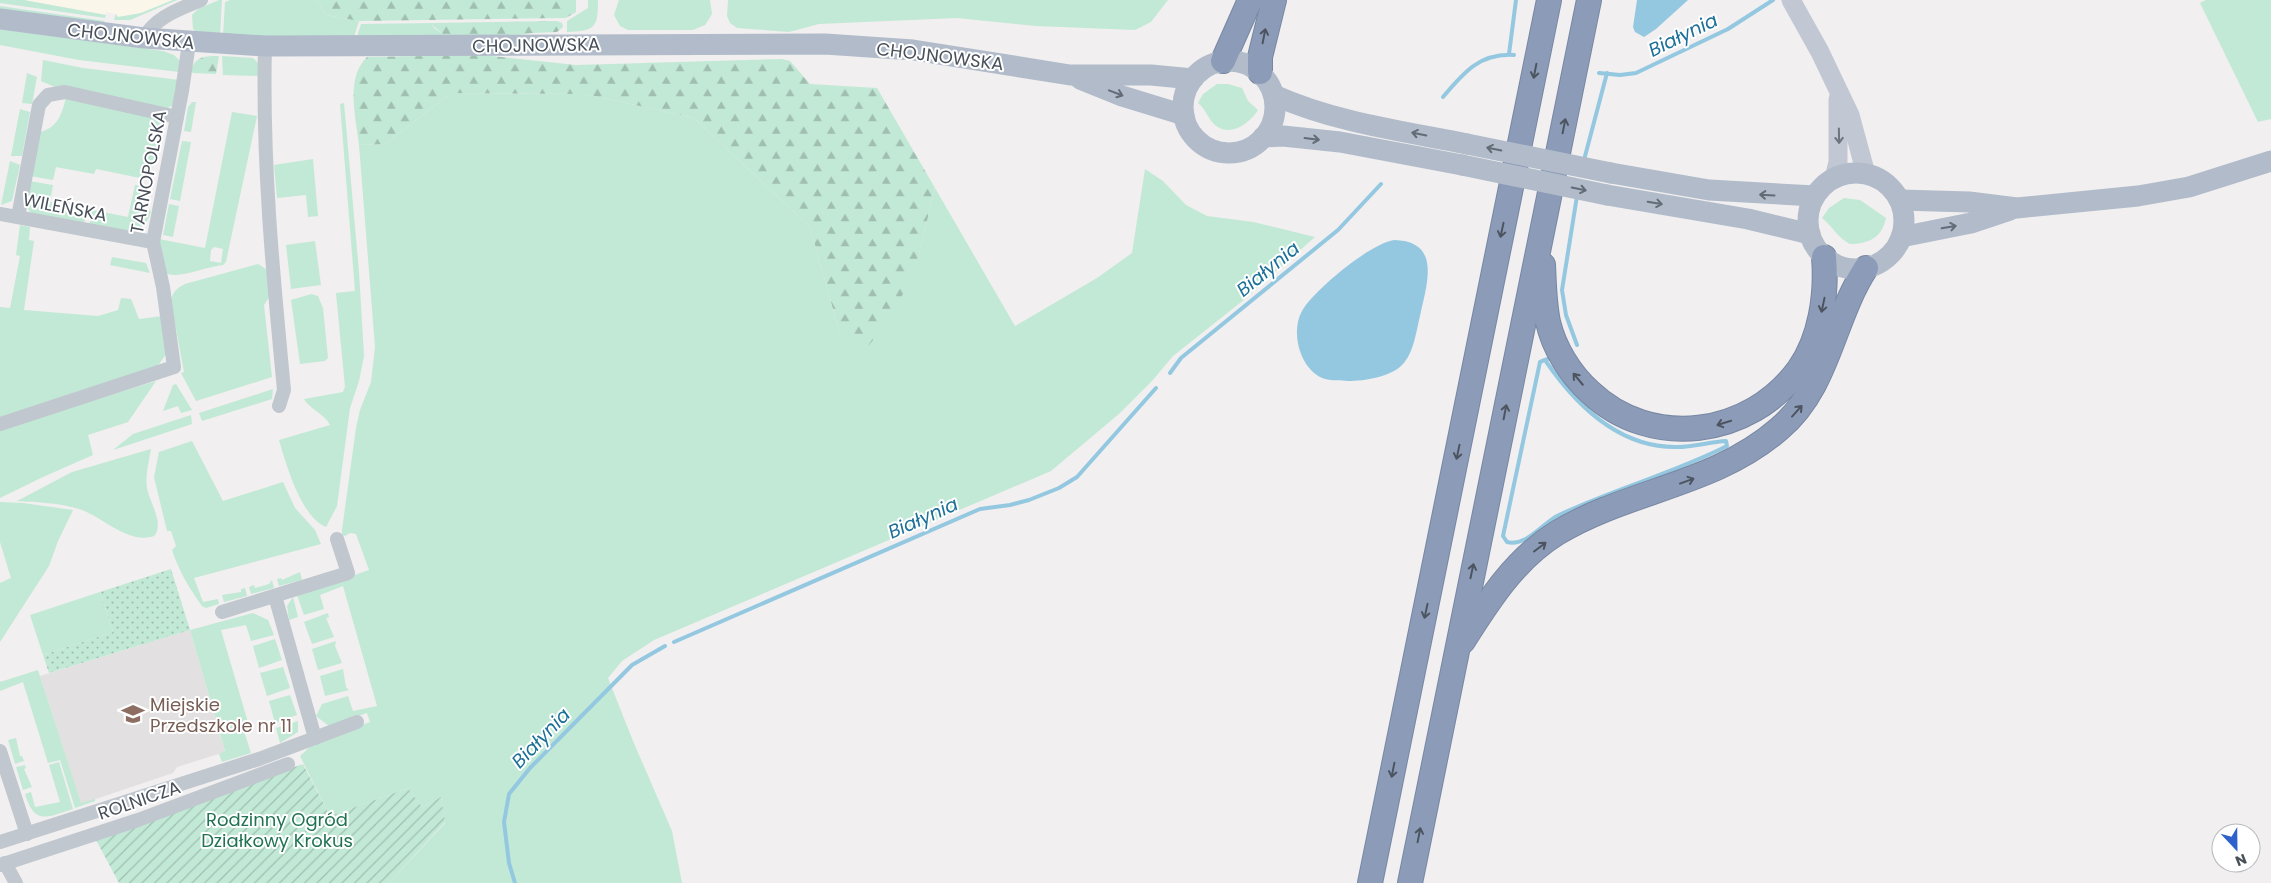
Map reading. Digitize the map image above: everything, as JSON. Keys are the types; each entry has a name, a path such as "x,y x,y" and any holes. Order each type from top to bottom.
{"highway":[{"path":"1223,61 1250,0"},
{"path":"1260,72 1262,50 1274,0"},
{"path":"1410,883 1589,0"},
{"path":"1370,883 1545,8"},
{"path":"1544,225 1544,292 1548,322 1567,367 1581,384 1606,407 1641,423 1683,430 1711,427 1734,420 1778,392 1799,369 1815,334 1824,300 1824,257"},
{"path":"1456,653 1481,612 1514,569 1557,534 1599,513 1705,474 1740,457 1780,429 1801,408 1820,375 1851,292 1866,268"}],"main road":[{"path":"1791,0 1820,52 1850,115 1866,174"},
{"name":"CHOJNOWSKA","path":"0,18 144,38 265,46 825,44 923,51 1070,75 1151,75 1193,78"},
{"path":"1264,137 1274,117 1274,95 1260,72 1243,62 1223,61 1205,68 1193,78 1183,99 1184,115 1193,136 1215,151 1242,151 1264,137 1283,136 1340,142 1607,195 1748,219 1810,234"},
{"name":"CHOJNOWSKA","path":"1070,75 1122,96 1184,115"},
{"path":"1834,178 1838,162 1838,93"},
{"path":"1274,95 1363,123 1611,173 1709,190 1816,196"},
{"path":"1901,237 1970,223 2017,208 2189,188 2271,161"},
{"path":"1850,173 1866,174 1888,185 1900,200 1904,222 1901,237 1894,250 1887,257 1866,268 1841,266 1824,257 1818,250 1810,234 1809,212 1823,186 1834,178 1850,173"},
{"path":"1900,200 1969,202 2017,208"}],"street":[{"path":"144,38 148,29 157,22 201,0"},
{"name":"TARNOPOLSKA","path":"0,424 174,367 163,287 153,242 178,117 189,42"},
{"path":"265,46 264,129 266,183 284,390 279,406"},
{"path":"18,217 39,105 48,95 66,92 178,117"},
{"name":"WILEŃSKA","path":"0,214 153,242"},
{"path":"222,612 348,573 337,539"},
{"path":"275,596 315,738"},
{"path":"0,842 259,759 357,722"},
{"path":"0,751 23,835 35,854"},
{"name":"ROLNICZA","path":"3,864 138,820 288,764"},
{"path":"3,864 16,883"}],"shaded area":[{"path":"24,0 173,0 141,13 118,17 116,14 106,12 106,15"},
{"name":"Miejskie Przedszkole nr 11","path":"190,630 225,752 177,767 173,773 81,804 40,676"}],"green space":[{"path":"0,0 24,0 106,15 105,18 0,3"},
{"path":"177,0 130,20 114,20 116,14 118,17 141,13"},
{"path":"222,0 220,36 198,33 193,29 192,15 198,9"},
{"path":"230,0 317,0 326,15 359,21 353,40 223,36 225,2"},
{"path":"317,0 576,0 576,12 566,18 359,21 326,15"},
{"path":"588,0 598,0 596,22 584,31 567,32 567,21 588,8"},
{"path":"619,0 710,0 712,14 705,25 693,30 628,30 620,26 614,15"},
{"path":"728,0 1168,0 1151,22 1135,30 1036,26 957,18 819,24 789,32 737,28 730,23 727,16"},
{"path":"2206,0 2271,0 2271,119 2258,122 2200,3"},
{"path":"0,6 105,21 103,23 0,9"},
{"path":"557,21 562,23 563,27 557,32 455,36 443,34 432,25 435,23"},
{"path":"435,23 432,25 436,30 455,36 538,32 498,38 356,39 361,24"},
{"path":"0,29 163,51 174,55 180,61 179,72 79,60 0,45"},
{"path":"482,55 576,65 782,59 790,61 810,84 877,88 935,188 919,254 896,311 866,349 840,334 810,227 694,118 585,94 451,93 385,144 359,145 354,111 354,87 360,66 367,57"},
{"path":"219,56 216,74 193,73 191,71 195,62 201,58"},
{"path":"222,56 253,58 259,64 260,76 223,75"},
{"path":"43,60 83,68 179,80 175,104 166,109 57,88 41,81"},
{"path":"27,73 37,77 32,104 22,103"},
{"path":"1217,84 1228,84 1242,88 1248,101 1258,110 1250,120 1239,127 1227,130 1221,129 1213,123 1198,103 1203,94"},
{"path":"451,93 585,94 694,118 810,227 840,334 919,254 935,188 1015,326 1097,278 1132,253 1145,169 1163,181 1186,205 1207,216 1253,222 1315,237 1240,303 1173,356 1152,381 1120,413 1051,471 654,640 622,661 608,678 672,831 682,883 389,883 445,823 441,797 422,807 408,788 330,816 300,756 314,743 370,722 367,713 329,726 316,716 322,704 348,696 353,711 377,706 343,586 320,595 324,609 304,615 297,595 369,570 356,534 342,535 356,428 360,410 371,382 375,347 359,145 385,144"},
{"path":"66,97 161,117 150,180 96,169 94,174 56,167 53,180 30,176 38,133 50,128 58,120"},
{"path":"192,102 196,102 191,132 184,131 188,107"},
{"path":"344,103 359,272 364,356 359,381 350,408 337,506 326,527 309,513 302,501 290,475 279,440 330,425 304,399 343,392 345,387 336,293 355,291 340,104"},
{"path":"20,109 30,112 22,156 11,156"},
{"path":"232,112 257,116 226,262 223,265 185,274 171,275 166,273 159,239 205,248","holes":["214,247 223,249 221,263 210,261 211,250"]},
{"path":"182,141 191,142 180,201 170,199"},
{"path":"313,159 318,216 308,217 306,195 277,198 274,165"},
{"path":"10,161 20,165 12,201 1,205"},
{"path":"29,181 53,185 50,202 87,209 84,225 31,213 26,206"},
{"path":"135,185 148,187 143,209 151,211 142,226 126,231 89,226 92,210 128,217"},
{"path":"1844,198 1860,200 1886,218 1878,235 1863,243 1850,244 1842,239 1822,218 1829,208"},
{"path":"169,204 179,206 173,237 163,235"},
{"path":"20,225 30,227 29,240 34,241 24,310 98,316 118,310 121,298 131,299 139,319 163,316 166,354 157,367 0,420 0,307 10,308 20,256 16,255"},
{"path":"315,241 321,285 291,289 286,245"},
{"path":"112,257 146,263 150,273 110,265"},
{"path":"258,264 266,269 272,293 264,305 272,377 196,401 181,373 184,372 171,302 172,296 177,289 185,284"},
{"path":"311,294 318,296 323,308 328,358 325,361 300,364 291,300"},
{"path":"156,381 128,422 88,435 93,455 0,498 0,429"},
{"path":"176,384 192,410 181,413 178,406 163,411 173,385"},
{"path":"273,389 272,399 202,421 199,413"},
{"path":"191,415 192,424 113,450 133,434"},
{"path":"192,441 223,501 283,482 295,508 315,530 321,544 194,578 203,602 218,599 219,604 206,608 202,606 189,586 175,558 172,550 176,546 171,531 167,531 154,477 159,452"},
{"path":"151,449 147,488 158,525 154,536 135,537 79,509 48,503 17,501 72,472"},
{"path":"0,502 23,503 73,510 58,541 49,566 0,642 0,583 11,578 0,542"},
{"path":"171,569 190,630 49,673 43,655 113,632 100,592"},
{"path":"300,572 302,580 279,586 277,579 281,578 282,580"},
{"path":"272,580 274,588 251,594 249,587 254,585 255,588 269,584"},
{"path":"245,588 247,596 224,602 222,595 241,592 241,589"},
{"path":"100,592 113,632 43,655 30,615"},
{"path":"293,597 298,617 289,620 287,606"},
{"path":"253,613 268,620 274,635 251,641 246,625 221,630 249,726 243,728 251,753 222,762 219,754 225,751 190,630"},
{"path":"328,613 329,617 326,618 334,637 312,644 304,622"},
{"path":"275,639 282,660 259,668 253,646"},
{"path":"336,641 335,646 342,663 318,670 312,649"},
{"path":"283,667 290,688 267,696 260,673"},
{"path":"343,669 346,687 349,690 325,696 320,676"},
{"path":"38,670 81,803 95,799 95,801 75,808 60,760 48,763 23,682 0,691 0,682"},
{"path":"290,695 297,715 275,723 269,701"},
{"path":"298,721 298,732 280,743 276,728"},
{"path":"16,738 20,756 22,756 24,761 15,764 8,740"},
{"path":"59,762 73,809 56,815 38,815 33,811 25,794 31,792 35,807 60,802 49,765"},
{"name":"Rodzinny Ogród Działkowy Krokus","path":"303,764 330,816 408,788 422,807 441,797 445,822 389,883 119,883 96,840 230,789"},
{"path":"25,765 26,768 24,769 32,787 23,790 16,767"}],"water":[{"path":"1637,0 1688,0 1656,29 1644,37 1635,32 1633,27"},
{"path":"1394,240 1409,242 1420,248 1428,267 1416,335 1409,355 1397,369 1377,378 1348,381 1328,380 1316,375 1304,360 1297,340 1297,329 1302,311 1318,291 1358,258 1384,243"}],"waterway":[{"path":"1509,54 1516,0"},
{"name":"Białynia","path":"1599,73 1620,75 1636,73 1728,29 1773,0"},
{"name":"Białynia","path":"1443,97 1466,72 1482,61 1502,55 1514,55"},
{"path":"1584,160 1607,73"},
{"name":"Białynia","path":"1170,373 1181,358 1338,230 1381,184"},
{"path":"1577,196 1562,290 1566,315 1577,345"},
{"path":"1545,360 1570,392 1585,407 1618,432 1636,440 1656,445 1683,447 1726,441 1727,446 1686,465 1559,515 1528,538 1514,543 1507,542 1503,536 1540,362 1543,360 1548,359"},
{"name":"Białynia","path":"674,642 980,509 1029,500 1059,488 1077,477 1156,388"},
{"name":"Białynia","path":"515,883 509,863 504,822 509,794 530,768 632,665 665,646"}],"place":[{"name":"Miejskie Przedszkole nr 11","path":"133,714"}]}
